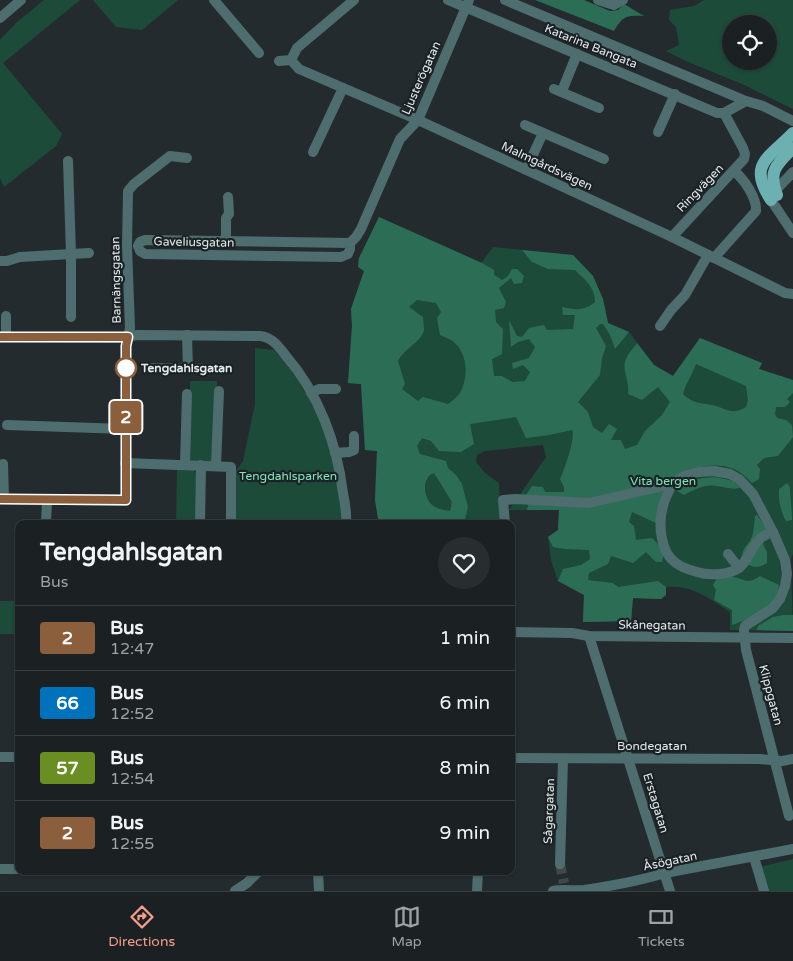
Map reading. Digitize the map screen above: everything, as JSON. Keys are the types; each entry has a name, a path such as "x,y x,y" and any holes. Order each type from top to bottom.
{"main road":[{"path":"774,195 761,181 760,174 764,161 793,133"},
{"path":"774,195 772,180 774,170 793,148"}],"street":[{"path":"0,18 21,0"},
{"path":"214,0 259,53"},
{"path":"279,61 291,60 297,48 354,0"},
{"name":"Katarina Bangata","path":"448,0 467,4 577,54 717,113 724,113"},
{"name":"Katarina Bangata","path":"505,0 746,101 763,106 793,121"},
{"path":"598,0 614,6 623,0"},
{"name":"Ljusterögatan","path":"350,243 356,238 361,229 400,139 418,120 467,4"},
{"path":"577,54 558,90 599,108"},
{"name":"Malmgårdsvägen","path":"291,60 299,69 418,120 672,237 778,290 793,294"},
{"path":"313,152 343,88"},
{"path":"658,132 675,94"},
{"path":"734,171 744,159 745,154 724,113 746,101"},
{"path":"526,125 604,159"},
{"path":"526,170 543,133"},
{"name":"Barnängsgatan","path":"46,500 126,500 126,346 130,328 127,246 128,191 134,184 170,156 187,158"},
{"path":"68,161 71,317"},
{"name":"Ringvägen","path":"672,237 734,171 741,176 756,204 756,211 711,256"},
{"path":"793,172 774,195 793,233"},
{"path":"226,240 228,197"},
{"name":"Gaveliusgatan","path":"146,240 350,243 348,254 341,257 145,254 140,251 138,246 140,242 146,240"},
{"path":"254,241 254,255"},
{"path":"0,261 20,257 89,253"},
{"path":"660,326 685,295 711,256"},
{"path":"6,316 3,337 264,336 276,343 291,361 311,393 328,428 342,481 346,520"},
{"path":"187,336 188,369"},
{"path":"148,368 219,369"},
{"path":"311,393 318,389 336,389"},
{"path":"216,466 219,391"},
{"path":"185,465 187,394"},
{"path":"7,425 126,429"},
{"path":"335,453 354,450 354,436"},
{"path":"125,463 231,466 231,520"},
{"path":"3,464 2,499 46,500 46,520"},
{"path":"200,520 201,466"},
{"path":"505,520 504,500 589,503 672,484 684,476 698,472 714,470 739,478 753,494 773,532 786,567 785,586 780,599 773,608 745,626 745,638"},
{"path":"672,484 662,506 660,525 667,553 674,563 688,570 705,575 739,568 761,538 773,532"},
{"path":"728,554 739,568"},
{"name":"Skånegatan","path":"515,632 572,633 590,636 793,638"},
{"name":"Erstagatan","path":"590,636 670,891"},
{"name":"Klippgatan","path":"745,638 748,658 789,816"},
{"path":"0,758 15,757"},
{"name":"Bondegatan","path":"515,758 760,759 782,761 793,759"},
{"name":"Sågargatan","path":"560,864 563,758"},
{"name":"Åsögatan","path":"553,891 565,888 581,890 645,879 665,873 793,849"},
{"path":"754,857 764,891"},
{"path":"0,869 15,869"},
{"path":"235,891 255,875"},
{"path":"318,875 319,891"},
{"path":"478,875 478,891"}],"green space":[{"path":"44,0 80,0 3,63 62,134 56,146 4,187 0,178 0,40 16,23"},
{"path":"93,0 178,0 142,30 116,27"},
{"path":"535,0 584,0 610,11 618,10 624,4 644,16 633,16 623,19 614,31"},
{"path":"704,0 793,0 793,109 742,84 666,51 679,45 676,27 669,20 670,10 694,6"},
{"name":"Vita bergen","path":"379,217 481,263 493,247 573,255 593,276 603,299 608,323 629,332 654,365 673,376 700,338 762,363 759,369 793,380 793,554 791,559 793,631 730,630 730,612 692,590 676,587 666,587 666,595 661,599 633,598 631,621 583,622 584,595 558,581 551,560 548,537 558,530 559,510 509,510 546,457 543,445 485,451 477,455 476,462 485,473 499,483 501,520 378,520 375,500 377,451 365,450 361,384 348,383 352,326 351,309 364,271 358,267 359,258"},
{"path":"379,217 482,263 494,270 494,275 502,280 508,276 512,269 517,269 524,276 522,283 514,284 511,278 499,288 506,302 504,308 495,310 496,322 503,329 502,354 492,359 494,376 502,376 512,382 525,381 530,372 523,365 513,369 512,363 529,358 535,347 529,339 518,342 511,347 509,320 517,336 522,337 529,328 544,325 547,330 573,329 575,315 563,315 562,307 580,309 595,302 591,288 575,270 548,269 532,262 522,250 573,255 593,276 603,299 608,323 629,332 615,349 610,335 603,324 596,328 606,346 600,375 578,402 588,412 593,427 602,433 609,424 617,429 611,440 621,440 625,449 637,445 645,431 662,415 670,402 658,387 642,400 628,394 624,366 628,355 637,343 654,365 673,376 700,338 762,363 759,369 793,380 793,393 787,399 790,402 785,407 776,407 775,414 777,418 786,420 792,425 793,437 778,456 764,458 757,465 760,469 759,479 752,483 739,472 727,467 714,465 695,468 676,476 669,483 660,500 656,523 632,512 629,522 634,526 636,540 652,538 664,554 662,562 656,562 646,552 633,563 611,556 608,564 589,573 588,580 613,583 618,587 658,581 666,587 666,595 661,599 633,598 631,621 583,622 584,595 558,581 563,569 581,565 590,559 589,550 553,547 548,537 558,530 559,510 527,510 530,497 526,495 532,486 543,487 545,492 564,492 560,479 571,446 572,430 526,438 516,417 470,424 474,444 461,452 439,451 431,441 422,438 417,446 420,454 446,461 448,468 462,484 468,507 465,520 378,520 375,500 377,451 365,450 361,384 348,383 352,326 351,309 364,271 358,267 359,258","holes":["417,300 436,303 441,312 437,318 440,335 450,339 457,345 464,357 466,372 460,393 448,404 423,397 418,401 402,389 405,384 398,361 404,352 420,338 424,330 423,317 409,307","696,364 746,386 748,400 746,407 741,410 732,411 696,402 686,397 683,394","434,473 452,502 450,511 435,507 426,496 427,478"]},
{"name":"Tengdahlsparken","path":"255,348 274,350 297,379 316,411 323,428 330,446 339,482 342,520 235,520 236,471 243,461 255,404"},
{"path":"190,381 217,381 213,460 210,463 192,462 189,458"},
{"path":"177,468 192,469 198,476 197,520 176,520"},
{"path":"715,477 734,481 740,488 731,489 708,486 684,495 677,491 694,480"},
{"path":"787,483 790,487 792,520 786,521 779,501 779,489"},
{"path":"757,515 766,528 763,544 767,552 767,563 756,567 750,566 741,559 744,549 751,539 755,516"},
{"path":"760,576 779,585 774,601 761,613 732,625 732,610 714,600 716,590 713,585 717,578 731,577 749,581"},
{"path":"0,601 15,601 15,634 0,634"},
{"path":"793,615 793,631 757,630 758,626 773,617"},
{"path":"793,859 793,891 766,891 760,867"}],"tunnel":[{"path":"560,864 564,883"}],"bus line":[{"name":"2","path":"0,337 128,337 126,346 126,500 0,499"}],"place":[{"name":"Tengdahlsgatan","path":"126,368"}]}
